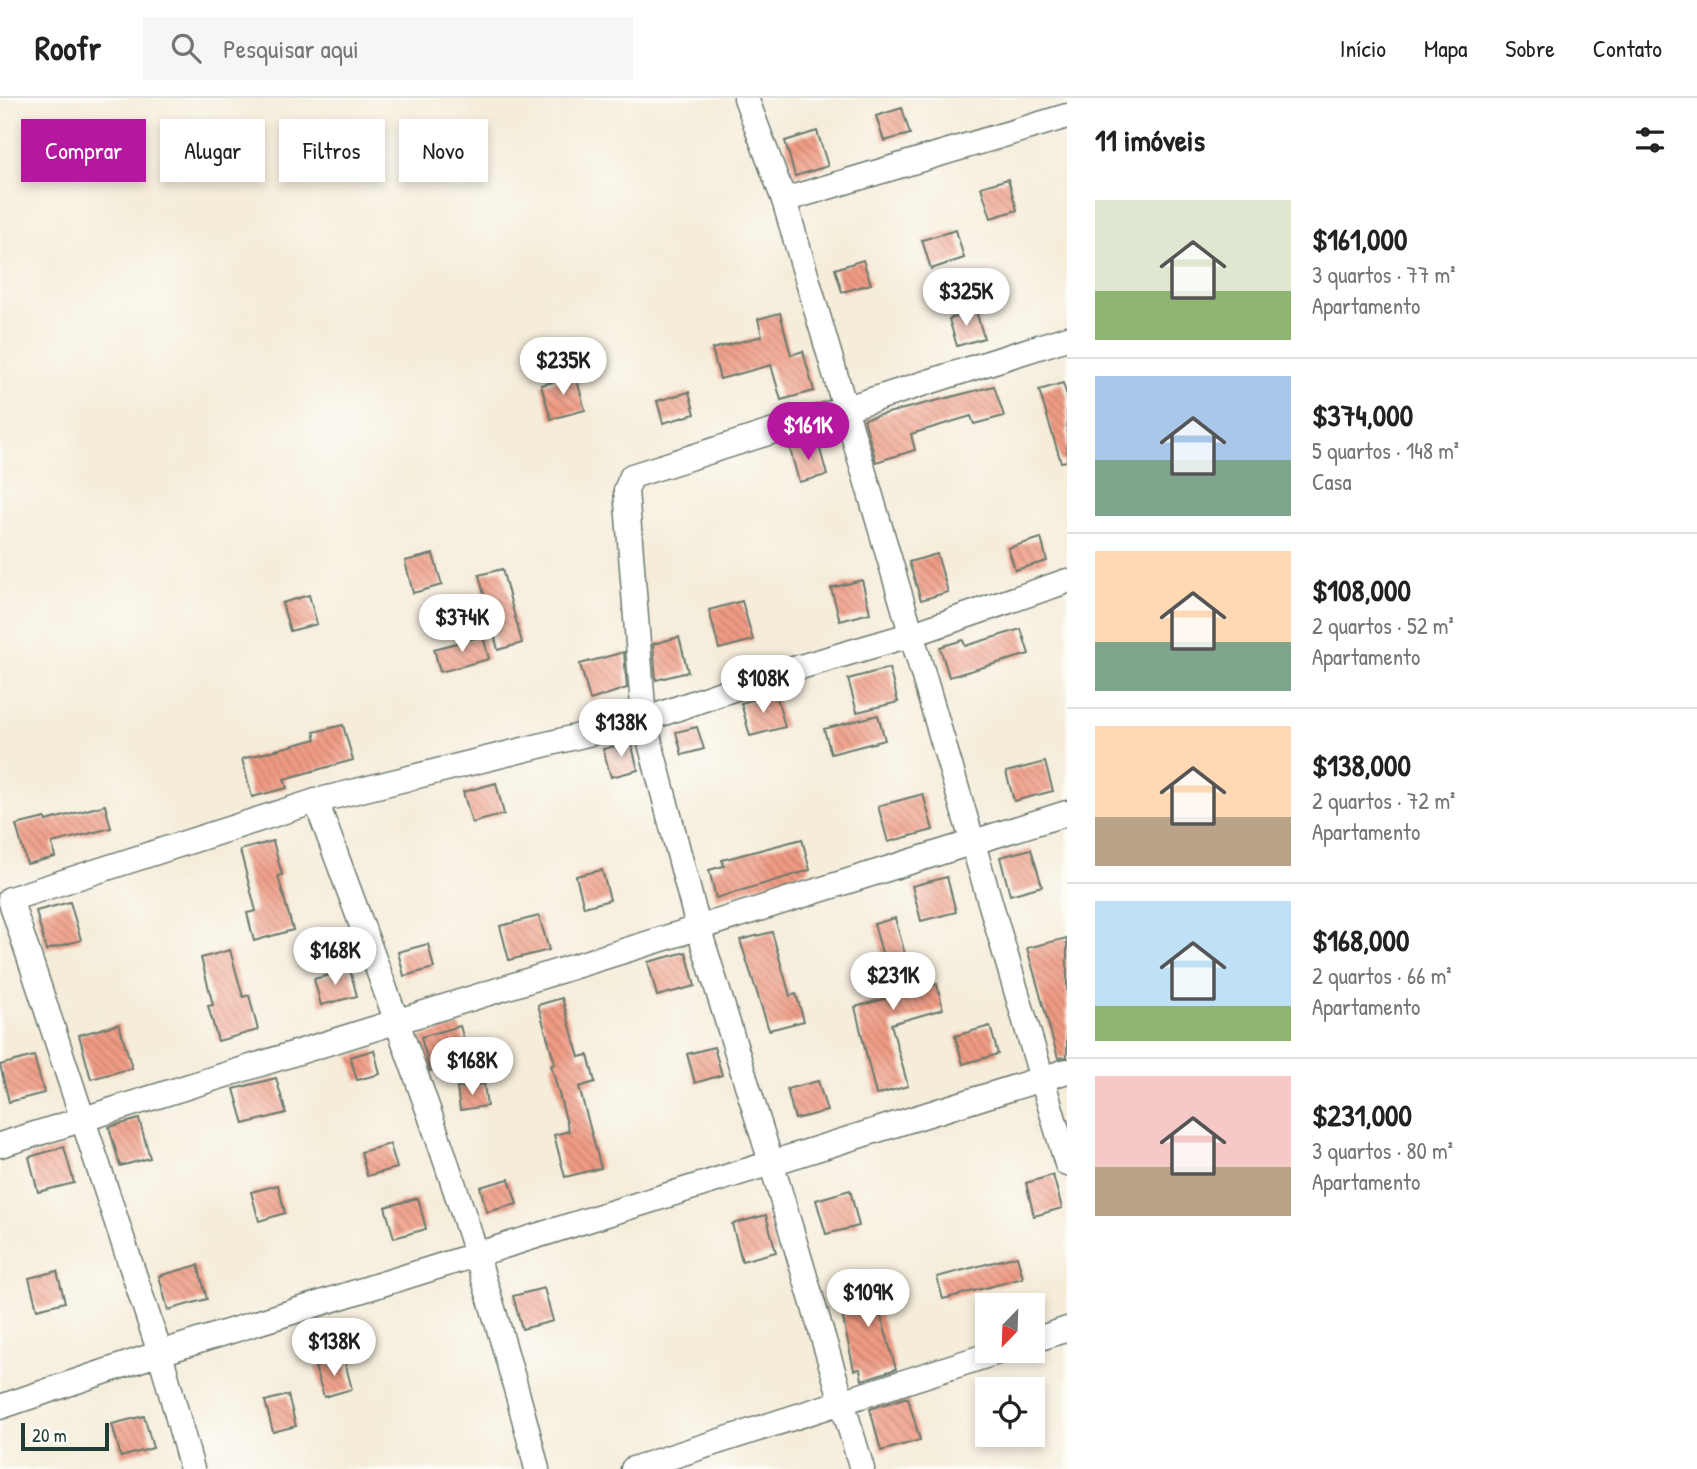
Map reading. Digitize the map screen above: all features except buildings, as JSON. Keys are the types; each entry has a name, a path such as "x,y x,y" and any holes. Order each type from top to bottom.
{"street":[{"path":"746,98 784,200 1067,1164"},
{"path":"784,200 1067,117"},
{"path":"862,1469 699,930 644,720 626,490 632,476 1067,338"},
{"path":"192,1469 160,1353 10,899 316,801 644,720 772,675 913,634 1067,581"},
{"path":"316,801 397,1022 476,1253 537,1469"},
{"path":"0,1145 699,930 1067,813"},
{"path":"0,1407 160,1353 476,1253 1067,1070"},
{"path":"1045,1337 1067,1329"},
{"path":"633,1469 975,1360"}]}
